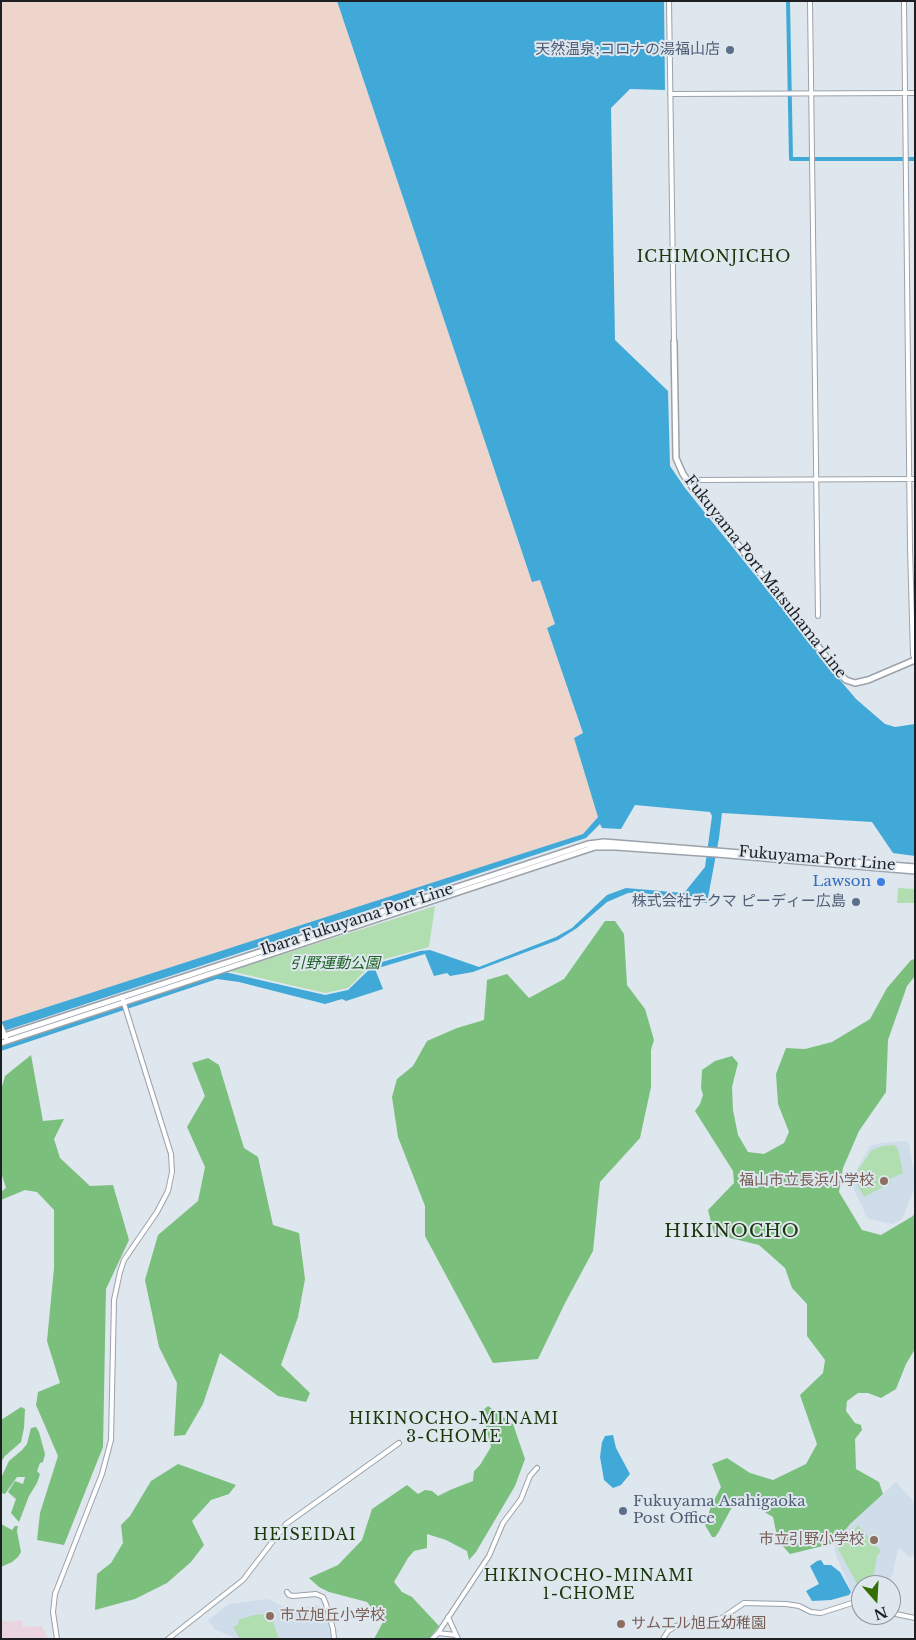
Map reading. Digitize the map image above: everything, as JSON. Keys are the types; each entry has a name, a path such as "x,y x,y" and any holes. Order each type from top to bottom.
{"main road":[{"name":"Fukuyama Port Matsuhama Line","path":"674,342 676,458 690,484 846,680 855,683 868,680 915,660"},
{"name":"Ibara Fukuyama Port Line","path":"4,1038 588,844 604,842 718,853"},
{"name":"Fukuyama Port Line","path":"718,853 915,867"},
{"name":"Fukuyama Port Line","path":"718,853 915,871"}],"street":[{"path":"669,1 674,342"},
{"path":"810,1 818,616"},
{"path":"904,1 909,479 912,636 915,660"},
{"path":"670,94 915,93"},
{"path":"690,484 695,480 915,479"},
{"path":"57,1639 53,1612 55,1594 102,1474 111,1440 114,1300 120,1272 124,1260 157,1212 168,1191 172,1172 171,1154 123,999"},
{"path":"1,1026 4,1038"},
{"path":"168,1639 243,1580 286,1524 399,1443"},
{"path":"432,1639 438,1633 488,1556 498,1532 521,1499 530,1476 537,1468"},
{"path":"287,1592 293,1596 316,1594 323,1597 334,1639"},
{"path":"663,1639 668,1631 676,1626 716,1622 744,1603 786,1604 799,1606 811,1612 821,1613 851,1603"},
{"path":"901,1615 915,1618"},
{"path":"448,1617 457,1637"},
{"path":"438,1633 457,1637"}],"shaded area":[{"path":"1,1 337,1 532,581 540,579 555,625 547,628 583,733 574,738 598,816 583,834 1,1026"},
{"name":"福山市立長浜小学校","path":"905,1141 909,1143 913,1167 915,1167 915,1188 902,1219 893,1224 868,1219 854,1190 852,1178 870,1146 880,1143"},
{"name":"市立引野小学校","path":"896,1482 915,1503 915,1554 910,1558 901,1549 898,1550 892,1575 851,1575 851,1590 835,1553 835,1543 850,1524"},
{"name":"市立旭丘小学校","path":"268,1599 291,1611 317,1605 325,1609 332,1639 237,1639 214,1629 208,1620 229,1604"},
{"path":"1,1620 11,1622 22,1620 23,1627 42,1626 48,1639 1,1639"}],"green space":[{"path":"898,888 915,889 915,903 897,903"},
{"name":"引野運動公園","path":"435,906 429,947 374,962 348,988 325,993 230,971"},
{"path":"605,921 615,921 624,934 627,985 645,1009 654,1040 651,1050 651,1087 640,1138 600,1182 593,1251 538,1359 493,1363 425,1236 425,1206 398,1137 392,1097 397,1079 413,1066 427,1041 457,1028 484,1020 487,980 507,974 529,998 564,979"},
{"path":"915,959 915,976 907,986 888,1040 886,1092 859,1131 843,1168 839,1192 862,1230 881,1235 913,1216 915,1211 915,1349 906,1364 896,1389 881,1398 868,1393 858,1393 847,1401 846,1411 855,1423 861,1425 862,1430 855,1439 856,1469 879,1482 883,1494 850,1524 835,1543 790,1554 778,1541 773,1517 738,1496 718,1533 715,1537 712,1537 705,1525 711,1506 721,1487 712,1464 727,1458 750,1473 773,1480 806,1464 817,1444 800,1395 823,1373 825,1360 807,1336 807,1304 792,1288 785,1268 759,1245 714,1234 708,1210 734,1183 733,1171 695,1111 703,1095 701,1088 702,1070 715,1061 732,1056 738,1063 732,1087 733,1110 738,1135 748,1152 764,1154 784,1143 789,1132 778,1104 776,1074 786,1048 805,1049 832,1042 870,1019 887,988 911,960"},
{"path":"31,1055 43,1121 64,1119 54,1139 60,1158 90,1186 113,1185 129,1240 106,1289 103,1447 64,1545 37,1540 40,1513 58,1456 36,1405 38,1392 60,1383 47,1341 54,1268 54,1210 37,1192 25,1190 1,1200 1,1192 6,1188 1,1172 1,1090 5,1076"},
{"path":"208,1058 219,1065 244,1148 258,1157 273,1225 299,1233 305,1279 298,1317 281,1365 310,1393 306,1402 278,1396 220,1353 203,1404 185,1435 174,1436 177,1383 159,1347 145,1280 158,1235 198,1201 205,1167 187,1127 205,1096 192,1063"},
{"path":"894,1145 898,1149 903,1173 890,1179 891,1183 864,1197 853,1177 872,1150 882,1146"},
{"path":"488,1406 513,1424 525,1459 515,1486 476,1552 469,1560 467,1551 446,1540 427,1534 427,1548 414,1551 394,1582 402,1592 412,1597 439,1626 430,1638 374,1639 383,1622 367,1602 329,1592 319,1587 309,1578 338,1565 362,1540 372,1509 407,1485 418,1494 425,1490 432,1491 438,1496 473,1481 474,1471 491,1447 482,1411"},
{"path":"21,1407 25,1409 21,1442 1,1462 1,1420"},
{"path":"36,1427 45,1454 43,1462 40,1463 37,1471 40,1474 37,1483 29,1496 19,1522 11,1513 16,1499 8,1492 15,1481 23,1484 25,1477 17,1477 5,1494 1,1493 1,1478 9,1461 27,1444 31,1428"},
{"path":"178,1464 236,1485 229,1494 211,1500 192,1521 204,1545 191,1562 167,1583 135,1599 95,1610 97,1574 111,1563 123,1543 121,1525 130,1516 151,1481"},
{"path":"1,1524 12,1530 15,1526 18,1526 17,1531 21,1552 12,1562 1,1567"},
{"path":"858,1525 881,1551 877,1556 874,1574 852,1575 838,1549"},
{"path":"268,1614 271,1616 279,1639 240,1639 233,1627 239,1624 238,1620 254,1615"}],"water":[{"path":"337,1 664,1 665,90 630,89 611,108 615,340 668,391 670,466 685,488 856,699 885,724 895,727 915,724 915,856 893,853 872,822 722,813 707,903 637,892 628,893 607,902 577,928 558,940 473,972 450,976 447,973 434,976 425,954 375,969 383,989 346,1001 342,999 325,1004 239,982 217,979 1,1051 1,1046 225,972 325,995 348,990 375,964 420,951 430,950 479,967 556,937 572,928 607,895 626,888 684,893 705,867 712,816 710,812 635,805 621,829 602,828 600,824 586,838 1,1032 1,1022 583,834 598,817 574,738 583,733 547,628 555,624 540,580 532,582"},
{"path":"613,1435 616,1448 630,1474 621,1485 613,1488 604,1480 600,1457 602,1442 605,1436"},
{"path":"821,1560 824,1565 831,1565 840,1572 851,1592 849,1595 831,1600 812,1601 806,1591 819,1584 810,1566"}],"waterway":[{"path":"788,1 791,159 915,159"}],"place":[{"name":"天然温泉;コロナの湯福山店","path":"730,50"},
{"name":"Lawson","path":"881,882"},
{"name":"株式会社チクマ ピーディー広島","path":"856,902"},
{"name":"福山市立長浜小学校","path":"884,1181"},
{"name":"Fukuyama Asahigaoka Post Office","path":"623,1511"},
{"name":"市立引野小学校","path":"874,1540"},
{"name":"市立旭丘小学校","path":"270,1616"},
{"name":"サムエル旭丘幼稚園","path":"621,1624"}],"district":[{"name":"ICHIMONJICHO","path":"714,257"},
{"name":"HIKINOCHO","path":"732,1232"},
{"name":"HIKINOCHO-MINAMI 3-CHOME","path":"454,1428"},
{"name":"HEISEIDAI","path":"305,1535"},
{"name":"HIKINOCHO-MINAMI 1-CHOME","path":"589,1585"}]}
